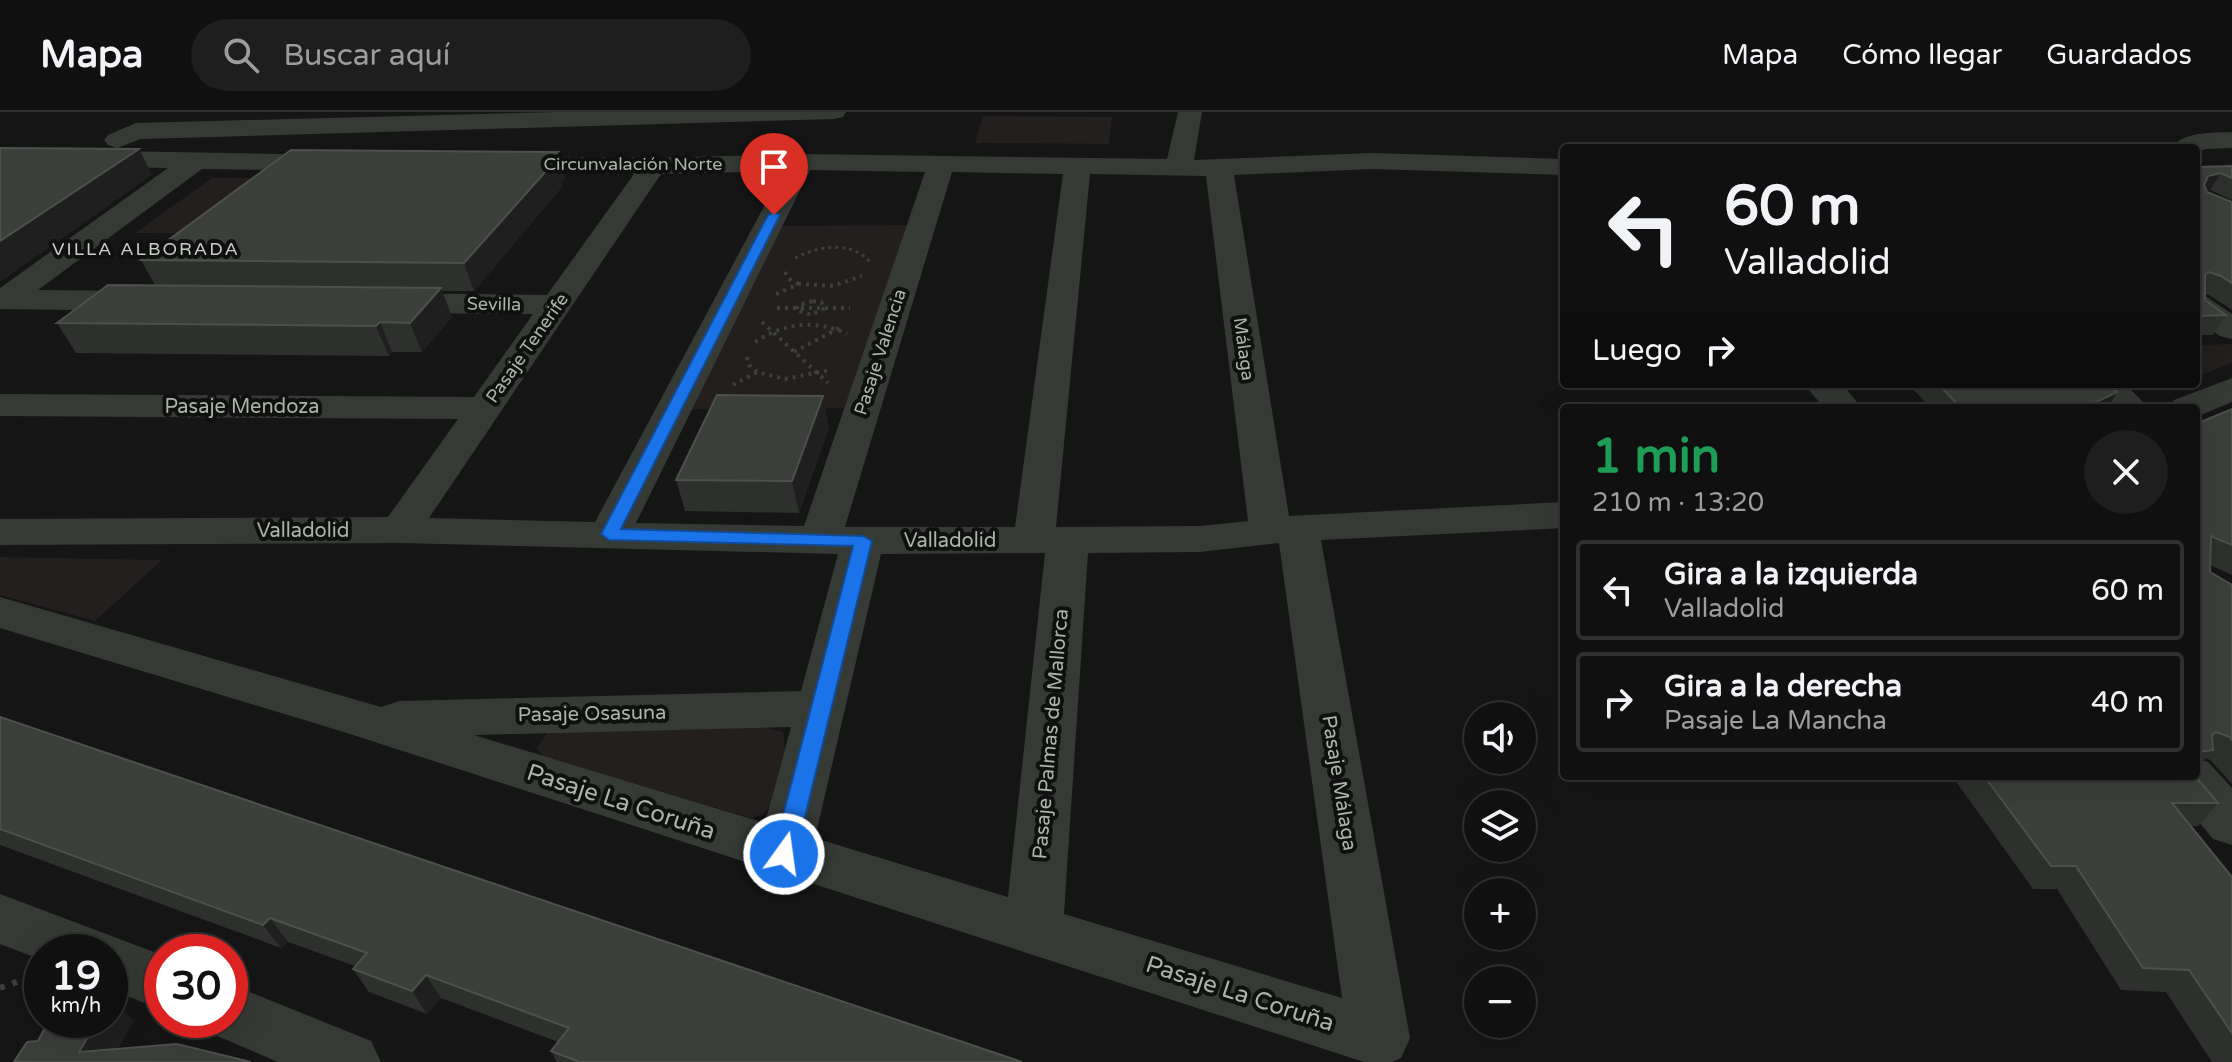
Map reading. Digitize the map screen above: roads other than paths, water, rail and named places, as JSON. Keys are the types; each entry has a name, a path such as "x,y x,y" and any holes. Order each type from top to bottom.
{"street":[{"path":"74,159 136,131 834,112"},
{"path":"1179,168 1190,112"},
{"path":"2194,144 2232,140"},
{"path":"0,157 353,163"},
{"path":"2,299 195,161"},
{"name":"Circunvalación Norte","path":"479,164 653,166 801,162 1219,168 1372,161 1560,167"},
{"path":"609,534 801,162"},
{"name":"Pasaje Valencia","path":"784,854 821,708 841,541 941,163"},
{"name":"Pasaje Tenerife","path":"400,530 653,166"},
{"name":"Pasaje Palmas de Mallorca","path":"1034,928 1051,539 1077,167"},
{"name":"Málaga","path":"1219,168 1284,529"},
{"path":"2,299 178,301"},
{"name":"Sevilla","path":"352,303 557,305"},
{"path":"2200,307 2232,329"},
{"path":"1826,388 1840,404"},
{"path":"2108,388 2126,404"},
{"path":"2196,404 2232,389"},
{"name":"Pasaje Mendoza","path":"0,405 485,408"},
{"name":"Valladolid","path":"0,532 400,530 841,541 1200,539 1284,529 1560,515"},
{"name":"Pasaje Málaga","path":"1284,529 1379,1038"},
{"name":"Pasaje La Coruña","path":"0,612 364,720 1379,1038"},
{"name":"Pasaje Osasuna","path":"364,720 821,708"},
{"path":"2194,780 2232,824"},
{"path":"0,919 40,934"},
{"path":"248,1020 349,1062"}],"district":[{"name":"VILLA ALBORADA","path":"146,249"}]}
